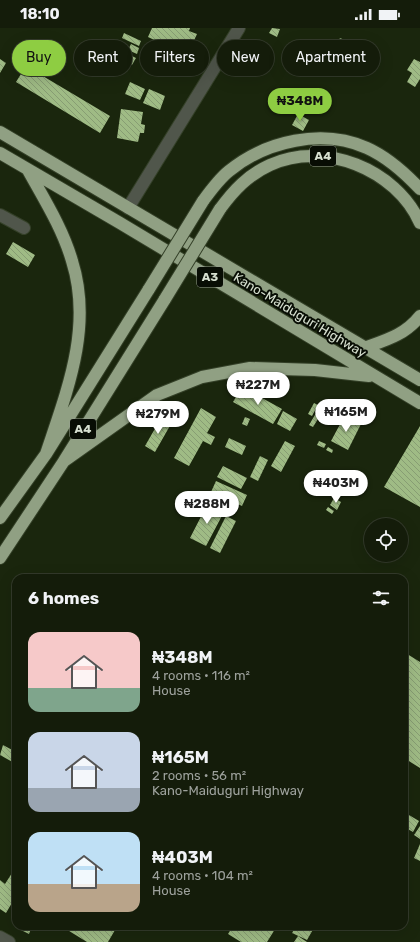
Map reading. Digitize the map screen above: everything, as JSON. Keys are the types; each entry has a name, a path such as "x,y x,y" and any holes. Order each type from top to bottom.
{"highway":[{"name":"Kano-Maiduguri Highway","path":"0,132 420,380"},
{"name":"A4","path":"0,518 46,454 203,200 228,171 247,158 272,146 292,141 318,139 346,142 367,148 389,162 420,189"},
{"name":"Kano-Maiduguri Highway","path":"0,153 120,223 420,403"},
{"name":"A4","path":"0,558 64,461 220,209 237,186 269,165 288,159 307,156 326,156 345,160 382,178 411,207 420,223"},
{"path":"28,169 56,222 72,261 80,296 80,330 70,381 46,454"},
{"path":"364,348 401,334 413,325 420,316"},
{"path":"64,461 157,395 202,377 250,368 315,370 375,377"}],"street":[{"path":"128,208 239,28"},
{"path":"0,215 24,228"},
{"path":"0,937 9,942"}],"building":[{"path":"152,28 190,28 189,31 197,34 194,40 154,40 148,37"},
{"path":"272,28 280,29 277,37 269,33"},
{"path":"124,33 140,41 140,44 139,46 132,43 132,40 122,38"},
{"path":"132,44 139,48 137,54 132,52"},
{"path":"132,56 136,58 132,65"},
{"path":"0,59 6,63 0,73"},
{"path":"414,59 420,62 420,79 415,87 407,82 412,73 407,70"},
{"path":"20,76 43,76 110,116 100,133 16,82"},
{"path":"130,82 145,89 140,100 125,94"},
{"path":"149,89 165,96 160,110 143,103"},
{"path":"121,109 143,112 141,124 145,125 144,133 140,133 138,142 117,138"},
{"path":"298,114 309,120 303,131 292,125"},
{"path":"13,242 35,255 28,267 6,254"},
{"path":"242,387 282,409 273,424 233,402"},
{"path":"314,403 318,405 312,416 308,414"},
{"path":"322,403 326,406 313,427 309,425"},
{"path":"201,408 216,417 207,433 215,437 211,445 203,441 189,466 174,458"},
{"path":"283,411 297,419 290,431 277,424"},
{"path":"345,415 361,424 348,450 331,441"},
{"path":"245,417 250,419 247,426 242,424"},
{"path":"161,418 171,424 155,452 145,446"},
{"path":"420,426 420,507 384,487"},
{"path":"229,438 246,446 242,455 225,447"},
{"path":"285,441 295,446 281,472 271,466"},
{"path":"319,441 326,444 324,448 317,445"},
{"path":"328,447 333,450 332,453 326,450"},
{"path":"260,456 268,460 258,481 250,477"},
{"path":"223,466 247,478 241,489 217,477"},
{"path":"216,481 247,495 242,506 211,492"},
{"path":"352,486 358,490 355,494 349,490"},
{"path":"334,498 341,502 337,510 330,505"},
{"path":"208,503 224,512 206,546 190,538"},
{"path":"328,507 334,511 332,514 326,510"},
{"path":"226,516 236,521 220,553 210,548"},
{"path":"408,654 420,662 420,768 408,760"},
{"path":"3,745 12,750 12,762 0,755"},
{"path":"408,814 419,821 413,832 408,829"},
{"path":"420,826 420,839 414,835"},
{"path":"420,844 420,861 414,858"},
{"path":"12,873 12,903 6,913 0,909 0,880 5,884"},
{"path":"21,930 30,930 29,934"},
{"path":"68,930 115,930 108,942 87,942"},
{"path":"230,930 274,930 267,942 241,942 228,934"},
{"path":"294,930 313,930 307,940 292,933"},
{"path":"298,936 307,942 294,942"}]}
